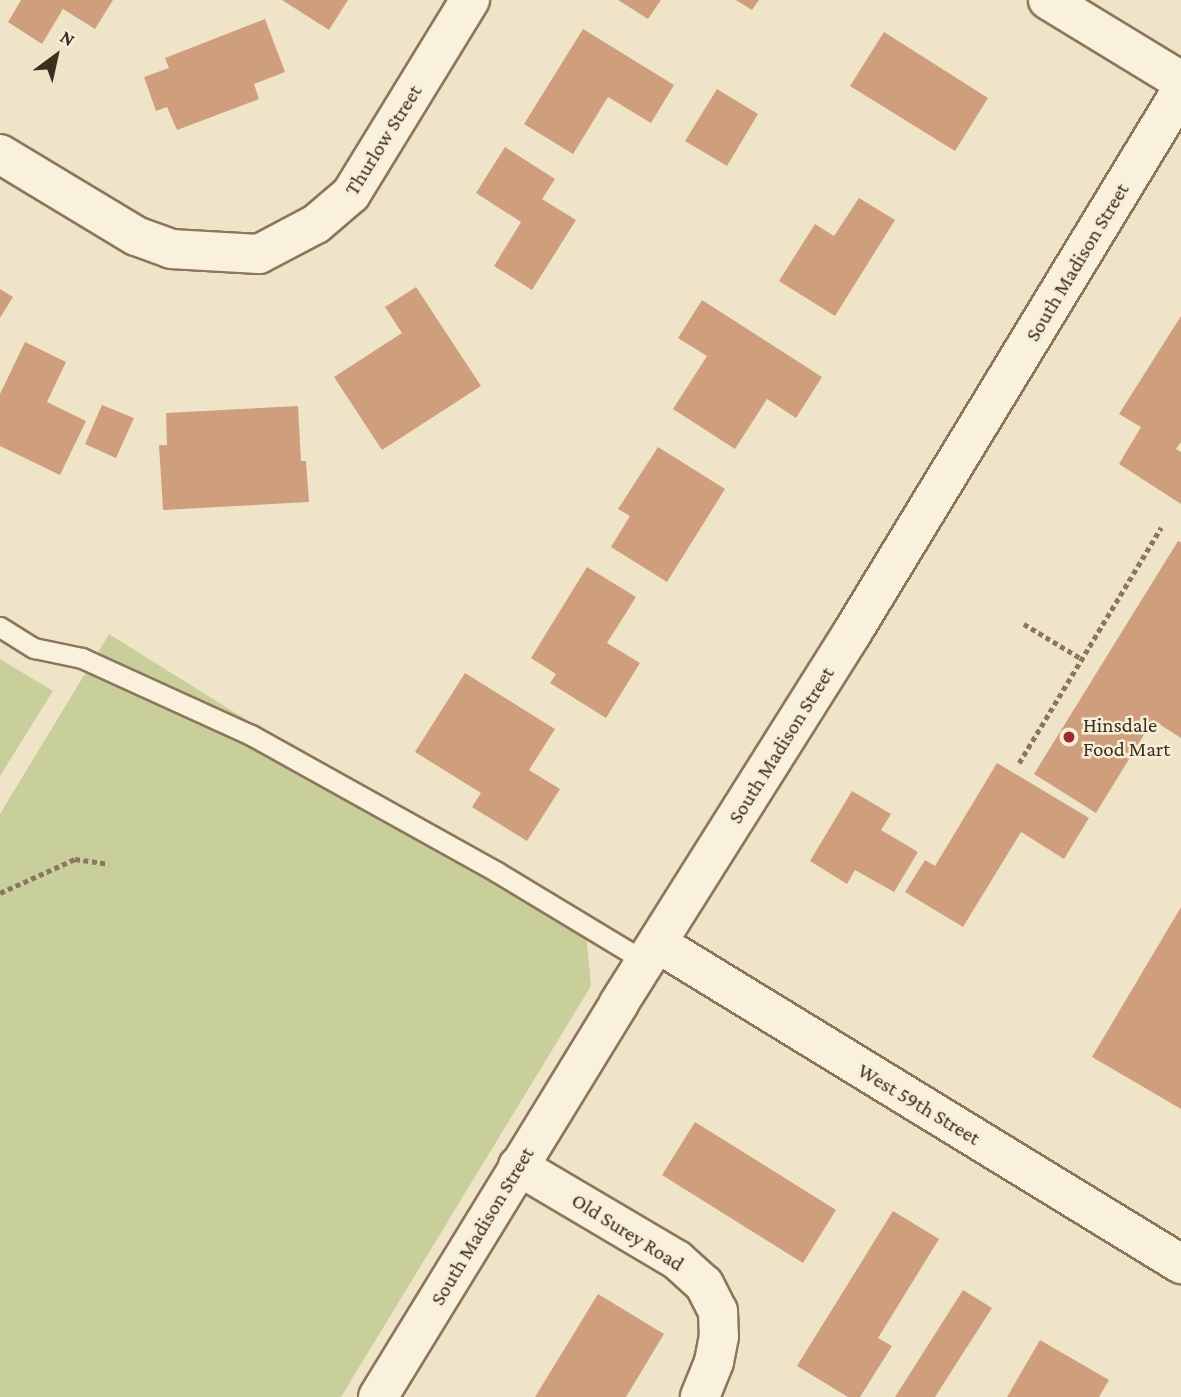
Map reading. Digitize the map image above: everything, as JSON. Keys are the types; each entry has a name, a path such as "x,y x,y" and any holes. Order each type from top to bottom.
{"street":[{"name":"Thurlow Street","path":"0,154 135,236 171,249 259,254 316,224 351,194 470,0"},
{"path":"1048,0 1181,81"},
{"name":"South Madison Street","path":"378,1397 518,1166 852,633 1181,91"},
{"name":"West 59th Street","path":"651,952 1181,1264"},
{"name":"Old Surey Road","path":"518,1166 677,1260 704,1284 718,1311 719,1335 714,1363 700,1397"}],"lane":[{"path":"0,627 34,648 82,658 251,735 497,872 651,952"}],"path":[{"path":"1019,763 1161,528"},
{"path":"1024,624 1082,659"},
{"path":"0,893 75,859 109,864"}],"green space":[{"path":"109,634 586,932 591,986 341,1397 0,1397 0,814"},
{"path":"0,659 53,691 0,776"}],"building":[{"path":"21,0 113,0 95,29 63,9 42,44 8,22"},
{"path":"282,0 348,0 329,30"},
{"path":"618,0 661,0 648,19"},
{"path":"736,0 759,0 752,10"},
{"path":"265,19 285,72 254,84 259,99 177,130 167,107 156,111 144,77 169,68 165,58"},
{"path":"583,29 674,85 651,123 608,97 573,154 524,124"},
{"path":"884,32 988,98 955,151 850,86"},
{"path":"717,89 758,114 727,166 685,141"},
{"path":"505,147 555,179 542,199 576,220 532,290 494,266 521,222 476,193"},
{"path":"859,198 895,220 835,316 779,281 815,224 834,236"},
{"path":"416,287 481,386 382,450 334,377 402,333 385,307"},
{"path":"0,289 13,297 0,318"},
{"path":"702,300 822,377 796,418 767,399 735,449 673,409 707,356 678,338"},
{"path":"1181,316 1181,442 1176,449 1181,452 1181,504 1119,464 1141,427 1119,414"},
{"path":"25,342 66,362 47,402 86,421 60,475 0,446 0,394"},
{"path":"102,405 134,418 116,458 85,444"},
{"path":"298,406 301,461 306,461 309,502 163,510 159,445 167,445 166,413"},
{"path":"658,447 725,489 667,582 611,547 630,516 618,509"},
{"path":"1178,541 1181,542 1181,738 1153,720 1096,813 1034,774"},
{"path":"587,567 636,597 607,643 640,663 606,718 550,683 556,674 531,658"},
{"path":"465,673 555,729 529,770 560,789 527,841 472,807 481,793 415,752"},
{"path":"997,763 1089,818 1064,859 1021,832 963,927 905,892 925,860 935,866"},
{"path":"852,791 891,814 881,830 918,852 894,892 855,870 847,884 810,861"},
{"path":"1181,907 1181,1109 1092,1057"},
{"path":"695,1122 836,1210 803,1263 662,1175"},
{"path":"893,1211 939,1239 878,1338 892,1346 860,1397 848,1397 797,1366"},
{"path":"963,1290 992,1308 935,1397 895,1397"},
{"path":"598,1294 664,1334 626,1397 535,1397"},
{"path":"1040,1340 1109,1380 1099,1397 1007,1397"}],"place":[{"name":"Hinsdale Food Mart","path":"1069,737"}]}
